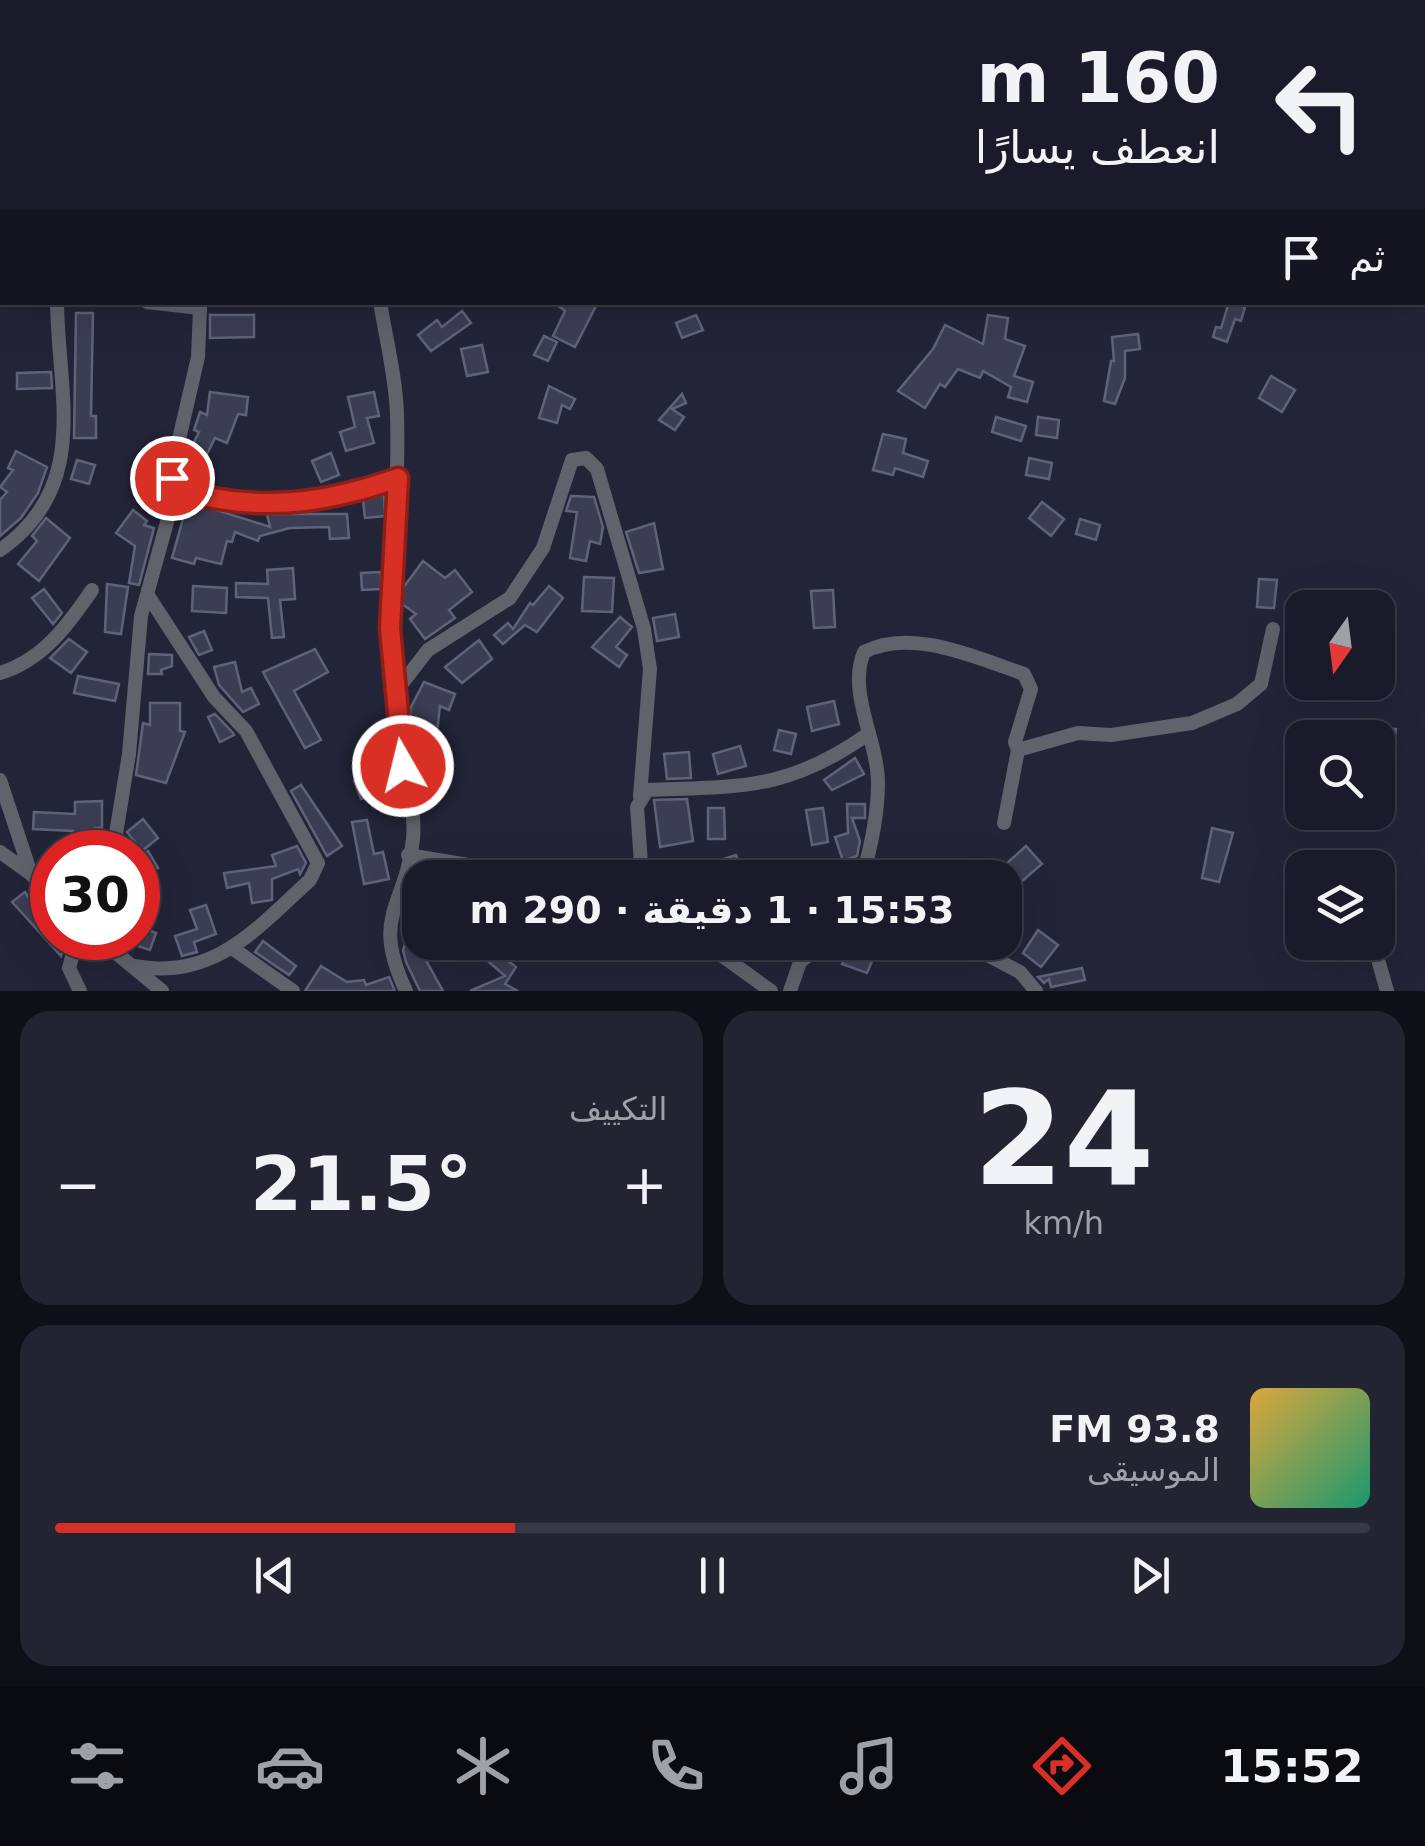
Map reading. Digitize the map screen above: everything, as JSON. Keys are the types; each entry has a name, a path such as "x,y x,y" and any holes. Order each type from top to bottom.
{"street":[{"path":"0,550 12,541 50,490 65,450 57,305"},
{"path":"200,305 198,357 174,461 172,478 177,486 247,505 297,504 346,496 398,478"},
{"path":"380,305 397,410 398,478 390,628 393,695 413,838 388,921 391,960 406,991"},
{"path":"393,695 428,650 510,598 543,548 572,460 586,458 598,469 644,629 650,669 640,796 642,860"},
{"path":"117,830 129,754 141,616 177,486"},
{"path":"0,673 34,656 62,634 92,590"},
{"path":"134,966 164,972 188,969 232,948 310,880 318,863 246,731 214,697 149,596"},
{"path":"1018,750 1078,733 1111,736 1192,723 1237,704 1261,684 1272,630"},
{"path":"867,860 878,781 857,668 864,652 880,644 905,642 964,654 1030,679 1032,689 1014,742 1018,750 1004,823"},
{"path":"640,796 647,790 735,786 791,778 826,764 868,734"},
{"path":"0,780 30,871"},
{"path":"0,852 30,873"},
{"path":"408,856 434,860"},
{"path":"232,948 293,991"},
{"path":"71,960 69,968 80,991"},
{"path":"126,960 162,991"},
{"path":"728,960 771,991"},
{"path":"790,991 802,960"},
{"path":"997,960 1020,972 1036,991"},
{"path":"1378,963 1387,991"}],"building":[{"path":"557,305 596,305 575,347 553,336 565,311"},
{"path":"1228,305 1245,307 1241,321 1235,319 1227,342 1213,337 1216,327 1221,328"},
{"path":"462,311 471,323 431,351 418,335 437,320 442,327"},
{"path":"76,313 93,313 91,416 96,416 96,438 74,438"},
{"path":"210,315 254,315 254,337 210,338"},
{"path":"696,315 703,330 682,338 676,323"},
{"path":"988,315 1008,318 1005,339 1025,346 1014,376 1033,382 1027,402 1008,397 1011,387 983,371 980,378 958,369 945,387 940,384 925,408 898,391 933,349 945,325 983,344"},
{"path":"1138,334 1140,349 1125,351 1125,378 1115,404 1104,401 1114,361 1112,337"},
{"path":"544,336 557,342 548,361 534,355"},
{"path":"482,345 488,372 467,376 461,349"},
{"path":"51,372 52,388 17,389 17,373"},
{"path":"1271,376 1295,390 1282,412 1259,398"},
{"path":"549,386 575,399 570,409 562,405 557,423 539,418"},
{"path":"210,392 248,397 246,415 238,414 227,443 215,438 202,464 187,456 199,432 194,430 200,412 207,415"},
{"path":"374,392 379,416 367,418 374,443 346,451 340,432 355,427 348,397"},
{"path":"682,394 686,403 672,409 684,417 675,430 659,420"},
{"path":"996,417 1026,426 1021,441 992,432"},
{"path":"1038,417 1059,420 1057,438 1036,435"},
{"path":"883,434 906,439 903,453 928,461 923,477 895,468 893,475 873,470"},
{"path":"16,451 47,467 38,493 21,518 0,536 0,500 7,492 0,487 13,470 8,468"},
{"path":"331,453 339,475 321,482 312,461"},
{"path":"1029,458 1052,463 1049,479 1026,475"},
{"path":"77,460 95,465 89,484 71,479"},
{"path":"384,494 385,516 365,518 363,500"},
{"path":"571,496 594,497 603,527 600,544 590,541 586,561 570,558 577,512 566,511"},
{"path":"188,501 270,527 267,514 347,514 349,538 330,539 329,527 290,528 260,536 258,541 235,532 232,542 227,541 221,564 196,558 194,564 172,558"},
{"path":"1042,502 1064,519 1051,536 1029,518"},
{"path":"133,510 147,521 144,525 154,528 139,585 129,583 135,546 116,533"},
{"path":"46,518 70,538 39,581 18,564 37,541 32,536"},
{"path":"1080,519 1100,525 1096,540 1076,534"},
{"path":"654,523 663,569 639,573 626,532"},
{"path":"423,561 445,578 455,570 472,592 449,610 455,618 425,639 410,619 416,614 402,604 403,588"},
{"path":"293,568 295,599 280,600 284,637 272,638 268,598 236,597 236,583 268,584 267,570"},
{"path":"381,572 381,589 362,590 361,573"},
{"path":"584,577 614,578 612,612 582,611"},
{"path":"1259,579 1277,580 1274,608 1257,607"},
{"path":"107,584 128,587 121,634 105,632"},
{"path":"193,586 227,588 226,613 192,611"},
{"path":"549,586 563,598 537,632 525,625 503,644 494,635 508,623 513,629 530,603 533,605"},
{"path":"44,589 62,613 53,624 32,598"},
{"path":"833,590 835,627 814,628 811,591"},
{"path":"675,614 679,637 657,641 653,618"},
{"path":"620,617 632,627 616,647 627,655 619,667 592,647"},
{"path":"204,631 212,650 199,655 189,637"},
{"path":"69,639 87,652 71,673 50,658"},
{"path":"479,640 492,659 462,683 445,667"},
{"path":"315,649 328,672 294,691 321,740 305,748 263,672"},
{"path":"149,654 172,655 172,666 161,670 162,674 148,674"},
{"path":"235,662 242,692 251,688 259,704 243,712 219,685 214,667"},
{"path":"78,676 119,684 115,701 74,693"},
{"path":"424,682 455,694 449,710 440,706 434,759 424,758 427,734 410,732 409,725 411,707"},
{"path":"834,701 839,724 812,731 807,707"},
{"path":"150,703 180,703 180,731 185,732 166,783 136,775 143,723 150,725"},
{"path":"215,714 234,735 220,742 208,717"},
{"path":"779,730 796,734 791,754 774,750"},
{"path":"740,746 746,766 718,774 713,754"},
{"path":"689,752 691,778 667,779 664,754"},
{"path":"855,758 864,774 832,790 824,780"},
{"path":"430,768 433,798 422,799 417,769"},
{"path":"372,774 379,793 361,799 354,781"},
{"path":"301,785 342,846 327,856 291,791"},
{"path":"687,799 693,841 660,847 654,800"},
{"path":"102,801 102,828 33,829 34,812 75,814 75,802"},
{"path":"847,804 865,804 865,818 852,818 860,841 857,856 843,860 835,837 848,833"},
{"path":"708,808 724,808 725,839 708,839"},
{"path":"823,808 828,842 812,845 806,810"},
{"path":"143,819 152,830 129,830"},
{"path":"367,820 374,854 383,852 389,879 364,884 352,822"},
{"path":"1212,828 1233,833 1219,882 1202,878"},
{"path":"297,846 306,863 300,874 298,869 272,879 272,900 252,903 249,883 227,888 224,873 276,866 272,855"},
{"path":"1026,846 1042,864 1022,881 1022,860 1010,860"},
{"path":"25,892 30,900 30,922 12,902"},
{"path":"206,905 216,934 194,942 197,952 182,956 175,936 197,929 190,910"},
{"path":"1038,930 1058,945 1041,967 1023,953"},
{"path":"263,941 296,966 289,975 255,952"},
{"path":"426,960 443,991 420,991 406,962"},
{"path":"487,960 507,960 516,967 505,984 518,991 470,991 505,976"},
{"path":"844,960 872,960 867,973 842,964"},
{"path":"321,966 347,982 364,980 366,985 389,977 395,991 305,991"},
{"path":"1082,968 1085,980 1051,987 1049,979 1044,983 1038,977"}],"route":[{"path":"172,478 177,486 200,496 247,505 297,504 346,496 398,478 390,628 393,695 403,766"}]}
